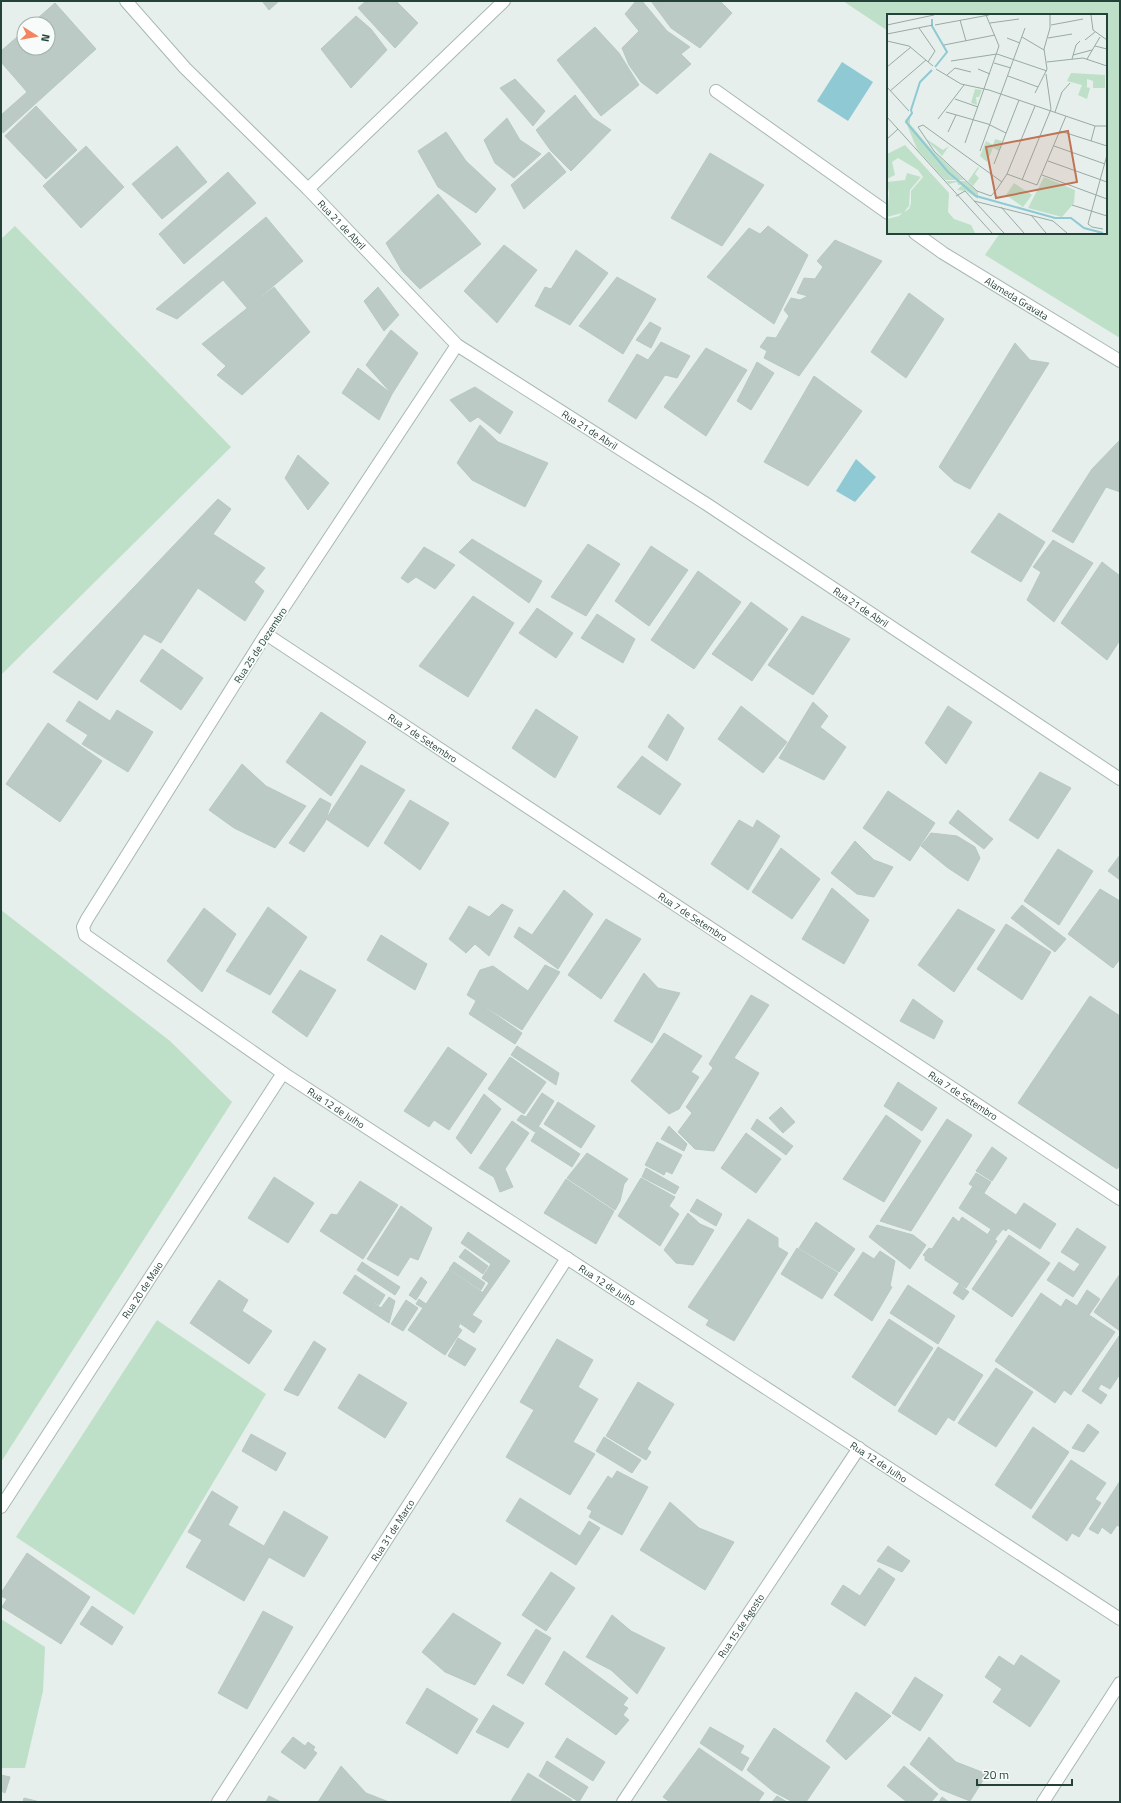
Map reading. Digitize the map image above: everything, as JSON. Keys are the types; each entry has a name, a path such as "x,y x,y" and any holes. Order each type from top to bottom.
{"street":[{"name":"Rua 21 de Abril","path":"126,1 185,68 308,189 457,345 708,505 1120,779"},
{"path":"308,189 504,1"},
{"path":"716,91 887,213"},
{"name":"Alameda Gravata","path":"916,234 943,253 1120,362"},
{"name":"Rua 25 de Dezembro","path":"100,945 85,935 82,927 266,634 457,345"},
{"name":"Rua 7 de Setembro","path":"266,634 1120,1199"},
{"name":"Rua 12 de Julho","path":"100,945 283,1073 1120,1619"},
{"name":"Rua 20 de Maio","path":"1,1507 283,1073"},
{"name":"Rua 31 de Marco","path":"218,1802 567,1258"},
{"name":"Rua 15 de Agosto","path":"622,1802 859,1448"},
{"path":"1043,1802 1120,1683"}],"green space":[{"path":"843,1 1120,1 1120,338 985,255 999,234 1107,234 1107,14 887,14 887,30"},
{"path":"15,226 231,447 1,675 1,239"},
{"path":"1,910 170,1041 232,1102 1,1462"},
{"path":"157,1320 266,1394 134,1615 16,1537"},
{"path":"1,1619 45,1647 43,1691 25,1768 1,1768"}],"water":[{"path":"842,62 873,82 848,121 817,101"},
{"path":"856,459 876,477 855,502 836,491"}],"building":[{"path":"262,1 279,1 269,10"},
{"path":"366,1 396,1 418,23 395,48 358,8"},
{"path":"636,1 642,1 667,31 690,47 681,54 691,64 657,94 641,82 629,65 622,48 639,31 625,14"},
{"path":"651,1 720,1 732,13 700,48 671,28"},
{"path":"55,3 96,49 3,133 1,130 1,115 27,92 1,62 1,51 16,38 16,56 56,56 56,16 40,16"},
{"path":"356,16 371,29 387,50 351,88 321,49"},
{"path":"595,27 619,53 639,85 601,116 557,60"},
{"path":"515,79 545,111 533,126 500,88"},
{"path":"575,95 593,118 611,130 571,171 551,151 536,130"},
{"path":"36,106 77,150 46,179 5,136"},
{"path":"507,118 520,140 541,154 514,178 495,163 484,140"},
{"path":"446,132 466,161 496,189 476,213 438,187 418,151"},
{"path":"86,146 124,187 81,228 43,186"},
{"path":"177,146 207,182 162,219 132,184"},
{"path":"549,152 566,172 524,209 511,185"},
{"path":"710,153 764,185 722,246 671,218"},
{"path":"228,172 256,203 184,264 159,234"},
{"path":"438,194 481,244 420,289 402,271 386,243"},
{"path":"266,217 303,261 247,308 223,280 177,319 156,309"},
{"path":"768,226 808,255 774,324 707,277 749,228 760,234"},
{"path":"835,240 882,261 799,376 764,358 767,351 760,347 767,337 776,338 789,316 784,310 791,298 800,300 808,296 797,293 804,278 815,279 823,267 817,261"},
{"path":"504,245 537,270 497,323 464,291"},
{"path":"576,250 608,273 570,325 535,306 545,287 551,289"},
{"path":"617,277 656,299 623,354 579,326"},
{"path":"274,287 310,332 242,395 217,375 226,366 202,344"},
{"path":"378,287 399,315 384,331 364,301"},
{"path":"909,293 944,319 906,378 871,352"},
{"path":"650,322 661,328 651,348 636,340"},
{"path":"391,330 418,353 392,394 366,365"},
{"path":"661,342 690,356 677,378 665,375 636,419 608,401 637,354 648,360"},
{"path":"1015,343 1030,360 1049,363 970,489 954,481 939,467"},
{"path":"706,348 747,370 706,436 664,407"},
{"path":"757,362 774,373 751,410 737,401"},
{"path":"358,368 392,394 379,420 342,393"},
{"path":"814,376 862,411 808,486 764,462"},
{"path":"475,387 513,412 500,434 478,417 470,422 450,400"},
{"path":"480,425 498,442 548,463 525,507 472,480 457,463"},
{"path":"1120,440 1120,492 1106,487 1073,543 1052,531 1092,469"},
{"path":"298,455 329,483 308,510 285,478"},
{"path":"218,499 231,509 213,534 265,568 254,582 264,591 245,621 198,588 161,643 144,634 97,700 53,672"},
{"path":"999,513 1045,542 1021,582 971,552"},
{"path":"472,539 542,581 529,603 459,552"},
{"path":"1053,540 1093,563 1054,622 1027,600 1041,572 1033,567"},
{"path":"588,544 620,564 586,616 551,597"},
{"path":"651,546 688,570 649,626 615,601"},
{"path":"424,547 455,565 435,589 416,577 408,583 401,578"},
{"path":"1102,562 1120,576 1120,640 1107,660 1061,623"},
{"path":"698,571 741,602 694,669 651,640"},
{"path":"473,596 514,623 468,697 419,666"},
{"path":"751,602 788,629 752,681 712,654"},
{"path":"537,608 573,633 556,658 519,633"},
{"path":"597,614 635,639 623,663 581,638"},
{"path":"802,616 850,639 813,695 768,665"},
{"path":"162,649 203,678 181,710 140,681"},
{"path":"79,701 110,721 117,710 153,732 128,772 82,744 88,735 66,721"},
{"path":"813,702 828,716 820,727 846,747 824,780 779,758"},
{"path":"741,706 787,742 763,773 718,739"},
{"path":"948,706 972,722 946,764 925,743"},
{"path":"536,709 578,737 555,778 512,748"},
{"path":"321,712 366,742 331,796 286,762"},
{"path":"668,714 684,728 667,761 648,747"},
{"path":"48,723 102,761 60,822 6,784"},
{"path":"642,756 681,784 660,815 617,787"},
{"path":"242,764 266,786 306,806 275,848 234,828 209,810"},
{"path":"361,765 405,790 368,847 326,819"},
{"path":"1040,772 1071,788 1038,839 1009,820"},
{"path":"888,791 935,823 910,861 863,828"},
{"path":"320,798 331,804 325,822 304,852 289,843"},
{"path":"410,800 449,823 420,870 384,843"},
{"path":"958,810 993,839 984,849 949,823"},
{"path":"739,820 753,828 757,820 780,836 748,890 711,864"},
{"path":"931,833 957,836 975,847 980,858 968,881 948,868 921,846"},
{"path":"855,841 874,860 893,867 874,897 857,894 831,873"},
{"path":"781,848 820,879 792,919 752,892"},
{"path":"1058,849 1093,871 1059,925 1024,901"},
{"path":"1120,855 1120,880 1108,871"},
{"path":"832,888 869,920 844,964 802,939"},
{"path":"1100,889 1120,901 1120,959 1113,968 1068,934"},
{"path":"564,890 593,914 558,969 514,937 519,927 532,935"},
{"path":"502,904 513,910 489,956 475,944 466,953 449,939 469,906 489,917"},
{"path":"1022,905 1066,939 1055,952 1011,918"},
{"path":"268,907 307,937 270,995 226,971"},
{"path":"204,908 236,934 202,992 167,961"},
{"path":"958,909 995,930 954,992 918,965"},
{"path":"606,919 641,939 601,999 568,975"},
{"path":"1006,924 1051,952 1022,1000 977,969"},
{"path":"381,935 427,964 415,990 367,960"},
{"path":"545,965 560,972 522,1030 467,995 480,970 493,966 528,991"},
{"path":"300,970 336,990 307,1037 272,1012"},
{"path":"644,973 658,988 680,993 652,1043 614,1021"},
{"path":"751,995 769,1005 734,1058 759,1073 714,1151 695,1149 678,1132 692,1113 686,1107 713,1068 709,1064"},
{"path":"1090,996 1120,1016 1120,1165 1117,1169 1018,1103"},
{"path":"913,999 943,1021 934,1039 900,1021"},
{"path":"476,1001 522,1033 515,1044 469,1014"},
{"path":"664,1033 702,1056 691,1072 699,1077 679,1109 669,1114 631,1081"},
{"path":"517,1046 559,1073 556,1085 511,1055"},
{"path":"448,1047 487,1074 449,1130 434,1120 429,1127 404,1111"},
{"path":"510,1057 546,1082 524,1114 488,1089"},
{"path":"898,1082 937,1108 922,1131 884,1106"},
{"path":"542,1093 554,1101 535,1132 517,1120 521,1115 526,1117"},
{"path":"484,1094 501,1109 471,1154 456,1138"},
{"path":"558,1102 595,1126 581,1148 544,1124"},
{"path":"781,1107 795,1122 783,1133 769,1118"},
{"path":"886,1115 921,1141 884,1202 843,1179"},
{"path":"757,1119 793,1146 786,1155 751,1129"},
{"path":"947,1119 972,1135 911,1231 880,1221"},
{"path":"512,1121 529,1133 505,1169 513,1187 500,1192 494,1177 479,1168"},
{"path":"669,1126 687,1144 684,1151 661,1139"},
{"path":"539,1127 580,1154 572,1167 531,1141"},
{"path":"746,1133 781,1159 756,1193 721,1168"},
{"path":"657,1142 682,1155 672,1174 666,1171 664,1175 645,1165"},
{"path":"992,1147 1007,1158 992,1181 976,1171"},
{"path":"587,1153 628,1179 624,1184 620,1201 615,1210 567,1178"},
{"path":"646,1168 679,1187 675,1194 642,1177"},
{"path":"976,1173 991,1182 984,1193 969,1184"},
{"path":"274,1177 314,1203 288,1243 248,1218"},
{"path":"641,1178 675,1197 669,1206 679,1214 660,1246 618,1216"},
{"path":"566,1179 614,1211 596,1244 544,1213"},
{"path":"360,1181 398,1205 363,1259 320,1231 331,1214 337,1215"},
{"path":"973,1186 1016,1215 1024,1203 1056,1224 1040,1249 1008,1228 1006,1231 1003,1229 995,1239 988,1234 991,1229 959,1208"},
{"path":"697,1199 722,1214 716,1226 690,1211"},
{"path":"401,1206 432,1228 418,1260 410,1257 398,1276 367,1259"},
{"path":"688,1213 700,1224 714,1230 693,1265 676,1263 664,1250"},
{"path":"953,1217 959,1222 962,1217 997,1241 966,1288 925,1260 925,1256 923,1255 929,1248 932,1249"},
{"path":"748,1219 778,1238 778,1247 788,1253 734,1341 706,1325 709,1320 688,1307"},
{"path":"816,1222 855,1249 839,1272 799,1248"},
{"path":"877,1225 913,1235 926,1245 910,1269 869,1237"},
{"path":"1077,1228 1106,1247 1073,1297 1047,1280 1059,1262 1074,1272 1080,1264 1061,1252"},
{"path":"468,1232 510,1261 472,1315 482,1321 474,1333 461,1324 489,1283 482,1278 491,1264 461,1243"},
{"path":"1009,1235 1050,1263 1012,1317 972,1289"},
{"path":"797,1248 838,1273 822,1299 781,1274"},
{"path":"465,1249 488,1266 483,1274 459,1257"},
{"path":"880,1251 895,1261 890,1286 892,1287 872,1321 834,1295 863,1252 874,1259"},
{"path":"362,1262 400,1287 395,1295 357,1270"},
{"path":"454,1262 485,1283 481,1290 449,1269"},
{"path":"449,1270 482,1292 458,1327 462,1330 445,1355 408,1330 423,1308 416,1304 419,1299 426,1304"},
{"path":"1120,1274 1120,1331 1094,1312"},
{"path":"355,1275 385,1295 379,1305 374,1302 369,1310 343,1293"},
{"path":"421,1277 427,1282 416,1300 409,1295"},
{"path":"219,1280 248,1300 242,1311 272,1331 249,1364 190,1323"},
{"path":"959,1284 969,1292 963,1300 953,1293"},
{"path":"908,1285 955,1316 938,1344 890,1313"},
{"path":"1087,1290 1100,1299 1089,1315 1115,1332 1071,1395 1064,1390 1055,1403 995,1361 1041,1293 1061,1307 1066,1299 1077,1306"},
{"path":"389,1297 395,1301 389,1323 369,1310 374,1303 381,1308"},
{"path":"406,1300 418,1308 403,1331 391,1324"},
{"path":"889,1319 933,1348 895,1406 852,1377"},
{"path":"1119,1336 1120,1374 1110,1389 1101,1384 1098,1389 1107,1395 1101,1404 1082,1391"},
{"path":"458,1338 476,1349 465,1366 448,1356"},
{"path":"557,1339 593,1360 578,1387 598,1399 573,1442 595,1454 570,1495 506,1457 534,1410 520,1402"},
{"path":"314,1341 326,1349 298,1396 284,1390"},
{"path":"938,1347 983,1375 954,1421 948,1417 936,1435 898,1411"},
{"path":"996,1368 1033,1392 996,1447 958,1423"},
{"path":"359,1374 407,1403 385,1438 338,1408"},
{"path":"638,1382 674,1404 647,1449 651,1452 646,1460 606,1436"},
{"path":"1088,1424 1099,1432 1084,1452 1072,1448"},
{"path":"1033,1427 1069,1452 1031,1509 995,1485"},
{"path":"251,1434 286,1453 276,1471 242,1451"},
{"path":"604,1437 641,1460 632,1473 596,1451"},
{"path":"1071,1460 1106,1483 1095,1499 1101,1503 1079,1537 1072,1533 1067,1541 1032,1517"},
{"path":"617,1471 648,1487 622,1535 589,1517 592,1511 587,1508 608,1476 612,1479"},
{"path":"1120,1481 1120,1527 1117,1525 1111,1534 1102,1527 1098,1534 1089,1529"},
{"path":"212,1491 238,1507 228,1525 264,1546 284,1511 328,1537 304,1577 269,1557 244,1601 186,1567 202,1540 188,1532"},
{"path":"520,1498 580,1536 589,1521 600,1528 576,1565 506,1521"},
{"path":"670,1502 699,1528 734,1542 705,1590 640,1550"},
{"path":"888,1546 910,1561 902,1572 877,1561"},
{"path":"27,1553 90,1597 61,1644 2,1607 7,1599 1,1596 1,1593"},
{"path":"879,1568 895,1579 865,1626 831,1604 843,1585 860,1596"},
{"path":"551,1572 575,1588 546,1631 522,1615"},
{"path":"92,1606 123,1627 112,1645 80,1624"},
{"path":"263,1611 293,1627 247,1709 218,1693"},
{"path":"453,1613 501,1643 475,1685 445,1672 422,1652"},
{"path":"612,1615 631,1631 665,1648 637,1694 611,1670 586,1657"},
{"path":"536,1629 551,1638 523,1684 507,1675"},
{"path":"564,1651 628,1698 623,1705 628,1708 623,1715 629,1720 616,1735 545,1684"},
{"path":"1021,1655 1060,1681 1030,1727 993,1702 1002,1689 985,1677 999,1656 1014,1666"},
{"path":"915,1677 943,1695 920,1731 892,1713"},
{"path":"427,1688 478,1719 457,1754 406,1723"},
{"path":"856,1692 891,1716 846,1760 826,1741"},
{"path":"493,1705 524,1723 508,1748 476,1732"},
{"path":"710,1727 744,1746 740,1753 749,1758 742,1771 700,1743"},
{"path":"774,1728 830,1767 806,1802 793,1802 774,1792 747,1770"},
{"path":"293,1737 305,1746 308,1742 315,1747 313,1750 317,1753 305,1769 281,1752"},
{"path":"929,1737 956,1762 987,1774 970,1801 940,1789 910,1764"},
{"path":"567,1738 605,1762 593,1781 555,1757"},
{"path":"699,1748 764,1793 758,1802 670,1802 663,1797"},
{"path":"547,1761 588,1787 579,1802 539,1776"},
{"path":"341,1766 366,1793 389,1802 318,1802"},
{"path":"904,1766 938,1794 931,1802 907,1802 887,1786"},
{"path":"528,1773 572,1800 571,1802 511,1801"},
{"path":"1,1775 10,1777 5,1793 1,1791"},
{"path":"269,1796 281,1802 266,1802"},
{"path":"777,1796 787,1802 772,1802"},
{"path":"942,1797 949,1802 939,1802"},
{"path":"24,1798 40,1802 23,1802"}]}
